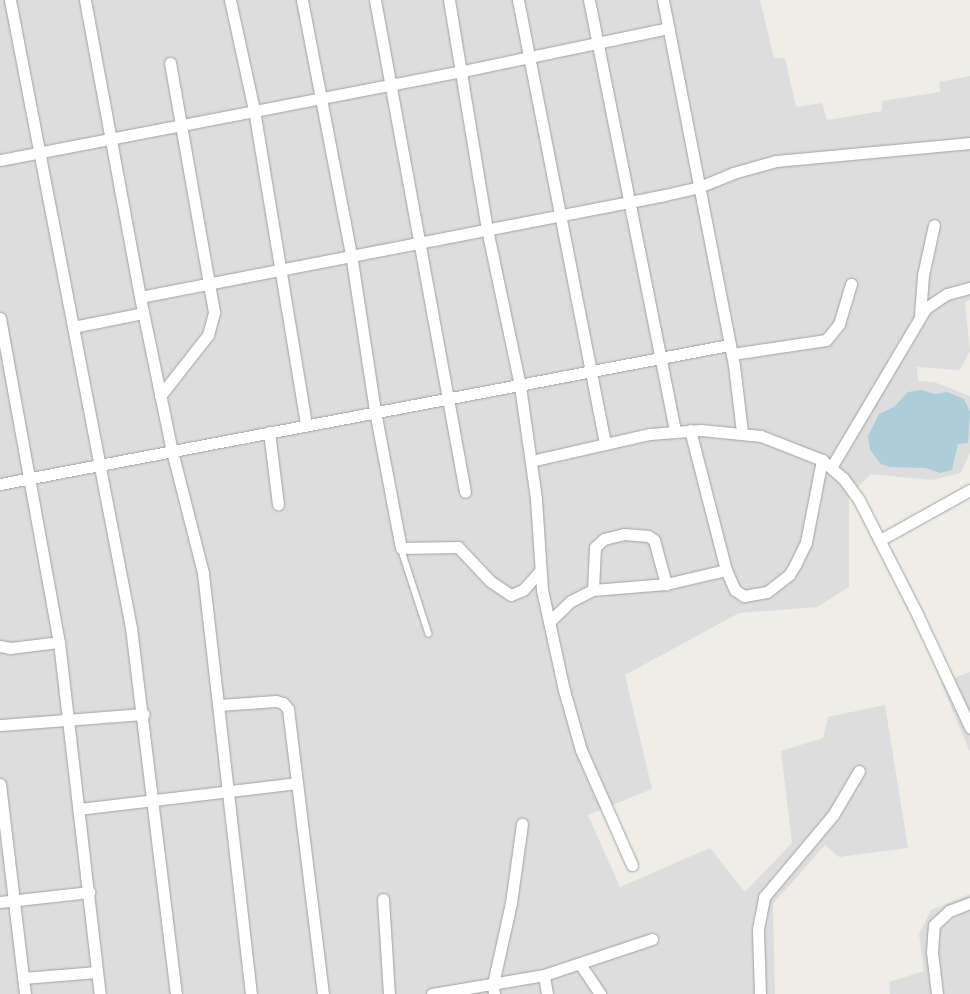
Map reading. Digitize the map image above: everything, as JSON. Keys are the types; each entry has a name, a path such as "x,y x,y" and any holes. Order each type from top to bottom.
{"street":[{"path":"10,0 101,466 144,714 176,994"},
{"path":"85,0 109,137 160,396 172,451 200,553 251,994"},
{"path":"230,0 254,110 306,425"},
{"path":"302,0 351,254 374,411 401,548 458,547 490,581 511,595 523,590 540,571"},
{"path":"375,0 466,492"},
{"path":"449,0 464,71 488,229 520,386 531,462 540,571 549,622 581,750 632,865"},
{"path":"518,0 605,444"},
{"path":"589,0 627,203 675,431"},
{"path":"663,0 731,350 742,432"},
{"path":"0,160 180,123 464,71 528,55 669,28"},
{"path":"160,396 192,358 212,326 210,283 170,63"},
{"path":"140,297 351,254 627,203 699,187 733,173 794,157 970,142"},
{"path":"920,316 923,275 934,225"},
{"path":"0,484 101,466 374,411 520,386 660,357 826,340 838,324 851,284"},
{"path":"690,430 726,570 735,590 750,596 767,592 789,575 806,542 827,463 920,316 934,301 970,288"},
{"path":"73,327 143,313"},
{"path":"0,320 59,642 100,994"},
{"path":"531,462 605,444 690,430 742,432 779,441 827,463 859,500 970,728"},
{"path":"269,432 278,504"},
{"path":"880,540 970,490"},
{"path":"593,590 595,547 604,538 624,534 648,536 654,540 666,584"},
{"path":"549,622 571,601 593,590 666,584 726,570"},
{"path":"0,646 10,648 59,642"},
{"path":"219,705 276,701 286,705 316,922 322,994"},
{"path":"0,725 144,714"},
{"path":"760,994 758,929 764,897 833,815 859,771"},
{"path":"79,809 296,783"},
{"path":"0,784 25,994"},
{"path":"493,989 508,919 522,824"},
{"path":"0,902 15,898 89,892"},
{"path":"383,899 389,994"},
{"path":"937,994 932,952 934,925 948,911 970,903"},
{"path":"437,994 493,989 580,964 652,940"},
{"path":"580,964 600,994"},
{"path":"23,978 98,972"},
{"path":"544,975 547,994"}],"lane":[{"path":"401,548 429,634"}],"shaded area":[{"path":"0,0 760,0 774,58 785,58 796,107 822,103 827,120 882,111 882,101 940,92 939,82 970,76 970,300 965,302 970,351 960,370 917,367 918,381 934,382 970,396 970,452 961,473 932,480 871,474 849,495 849,587 817,607 739,613 625,675 652,789 588,815 620,887 710,848 745,892 792,843 781,751 823,738 828,717 885,705 908,848 839,857 825,845 773,904 775,994 0,994"},
{"path":"970,672 970,752 941,683"},
{"path":"970,894 970,994 890,994 889,982 924,971 919,934 931,910"}],"water":[{"path":"921,390 935,394 947,392 964,399 970,412 968,443 958,444 952,470 940,473 925,468 890,467 881,464 870,450 868,436 879,414 894,407 908,392"}]}
